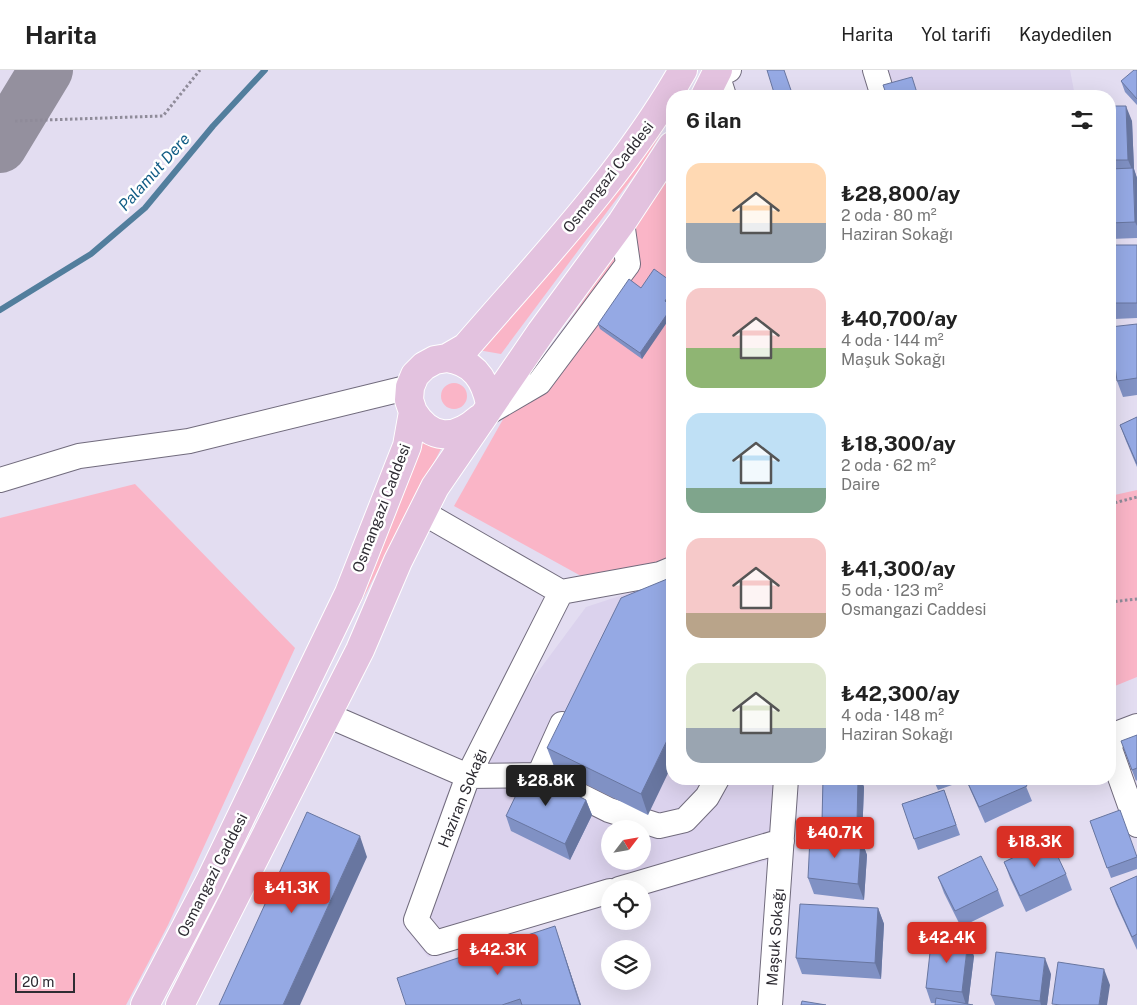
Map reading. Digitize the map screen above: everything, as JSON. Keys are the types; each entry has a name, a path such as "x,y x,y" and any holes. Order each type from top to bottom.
{"main road":[{"name":"Osmangazi Caddesi","path":"672,90 683,70"},
{"name":"Osmangazi Caddesi","path":"145,1005 209,883 349,593 406,446 415,376 424,366 435,360 447,358 466,347 585,209 659,112 666,100"},
{"name":"Osmangazi Caddesi","path":"180,1005 360,650 398,561 445,471 486,410 622,222 666,155"},
{"path":"411,400 424,427 442,434 456,434 467,429 486,410 487,389 480,375 471,366 460,360 447,358"}],"street":[{"path":"875,70 881,90"},
{"path":"0,480 79,456 189,441 411,400"},
{"path":"422,512 561,592 666,572"},
{"name":"Haziran Sokağı","path":"561,592 468,776 416,920 435,943 601,894"},
{"path":"539,775 570,706"},
{"path":"326,716 468,776 539,775 609,810 659,826 685,820 707,797 714,785"},
{"path":"1116,734 1137,726"},
{"path":"1116,765 1137,825"},
{"name":"Maşuk Sokağı","path":"770,1005 786,785"},
{"path":"650,880 782,841"}],"path":[{"path":"15,121 163,116 200,70"},
{"path":"1116,502 1137,497"},
{"path":"1116,601 1137,599"}],"shaded area":[{"path":"875,70 1070,70 1074,90 881,90"},
{"path":"666,117 666,125 642,165 501,354 478,350"},
{"path":"666,179 666,562 601,587 454,506 506,414"},
{"path":"454,383 464,386 467,396 464,406 454,409 444,406 441,396 444,386"},
{"path":"416,433 443,445 344,635 402,485"},
{"path":"135,484 295,648 168,925 126,1005 0,1005 0,518"},
{"path":"1137,490 1137,677 1116,686 1116,495"},
{"path":"666,581 666,785 776,785 769,860 651,894 651,880 601,880 601,908 428,957 403,925 446,796 586,607"}],"building":[{"path":"767,70 784,70 791,90 773,90"},
{"path":"1134,70 1137,70 1137,99 1121,81"},
{"path":"912,77 916,90 885,90 883,85"},
{"path":"1116,106 1126,106 1128,160 1116,160"},
{"path":"1133,168 1135,222 1116,223 1116,169"},
{"path":"1116,245 1137,245 1137,303 1116,303"},
{"path":"654,269 666,278 666,316 640,353 598,324 629,279 641,288"},
{"path":"1137,324 1137,378 1117,381 1116,326"},
{"path":"1137,417 1137,464 1120,425"},
{"path":"666,579 666,742 641,794 547,748 621,598"},
{"path":"1137,735 1137,768 1132,770 1121,741"},
{"path":"528,770 586,800 565,844 506,816"},
{"path":"823,785 858,785 857,823 822,821"},
{"path":"969,785 1027,786 979,807"},
{"path":"944,790 956,825 914,839 902,804"},
{"path":"1120,810 1137,857 1107,868 1090,821"},
{"path":"307,812 360,836 283,1005 219,1005"},
{"path":"810,837 861,839 858,884 808,878"},
{"path":"1050,840 1066,874 1020,896 1004,862"},
{"path":"981,856 998,890 955,911 938,877"},
{"path":"1137,876 1137,934 1132,937 1110,888"},
{"path":"800,904 878,908 875,963 796,958"},
{"path":"555,926 580,1005 522,1005 520,999 502,1005 406,1005 397,978"},
{"path":"932,935 968,940 962,992 926,988"},
{"path":"996,952 1045,958 1040,1001 991,995"},
{"path":"1058,962 1104,969 1099,1005 1052,1004"},
{"path":"936,998 973,1005 935,1005"},
{"path":"802,1001 826,1005 801,1005"}],"waterway":[{"name":"Palamut Dere","path":"0,310 91,254 145,208 213,126 265,70"}],"taxiway":[{"path":"0,146 46,70"}]}
